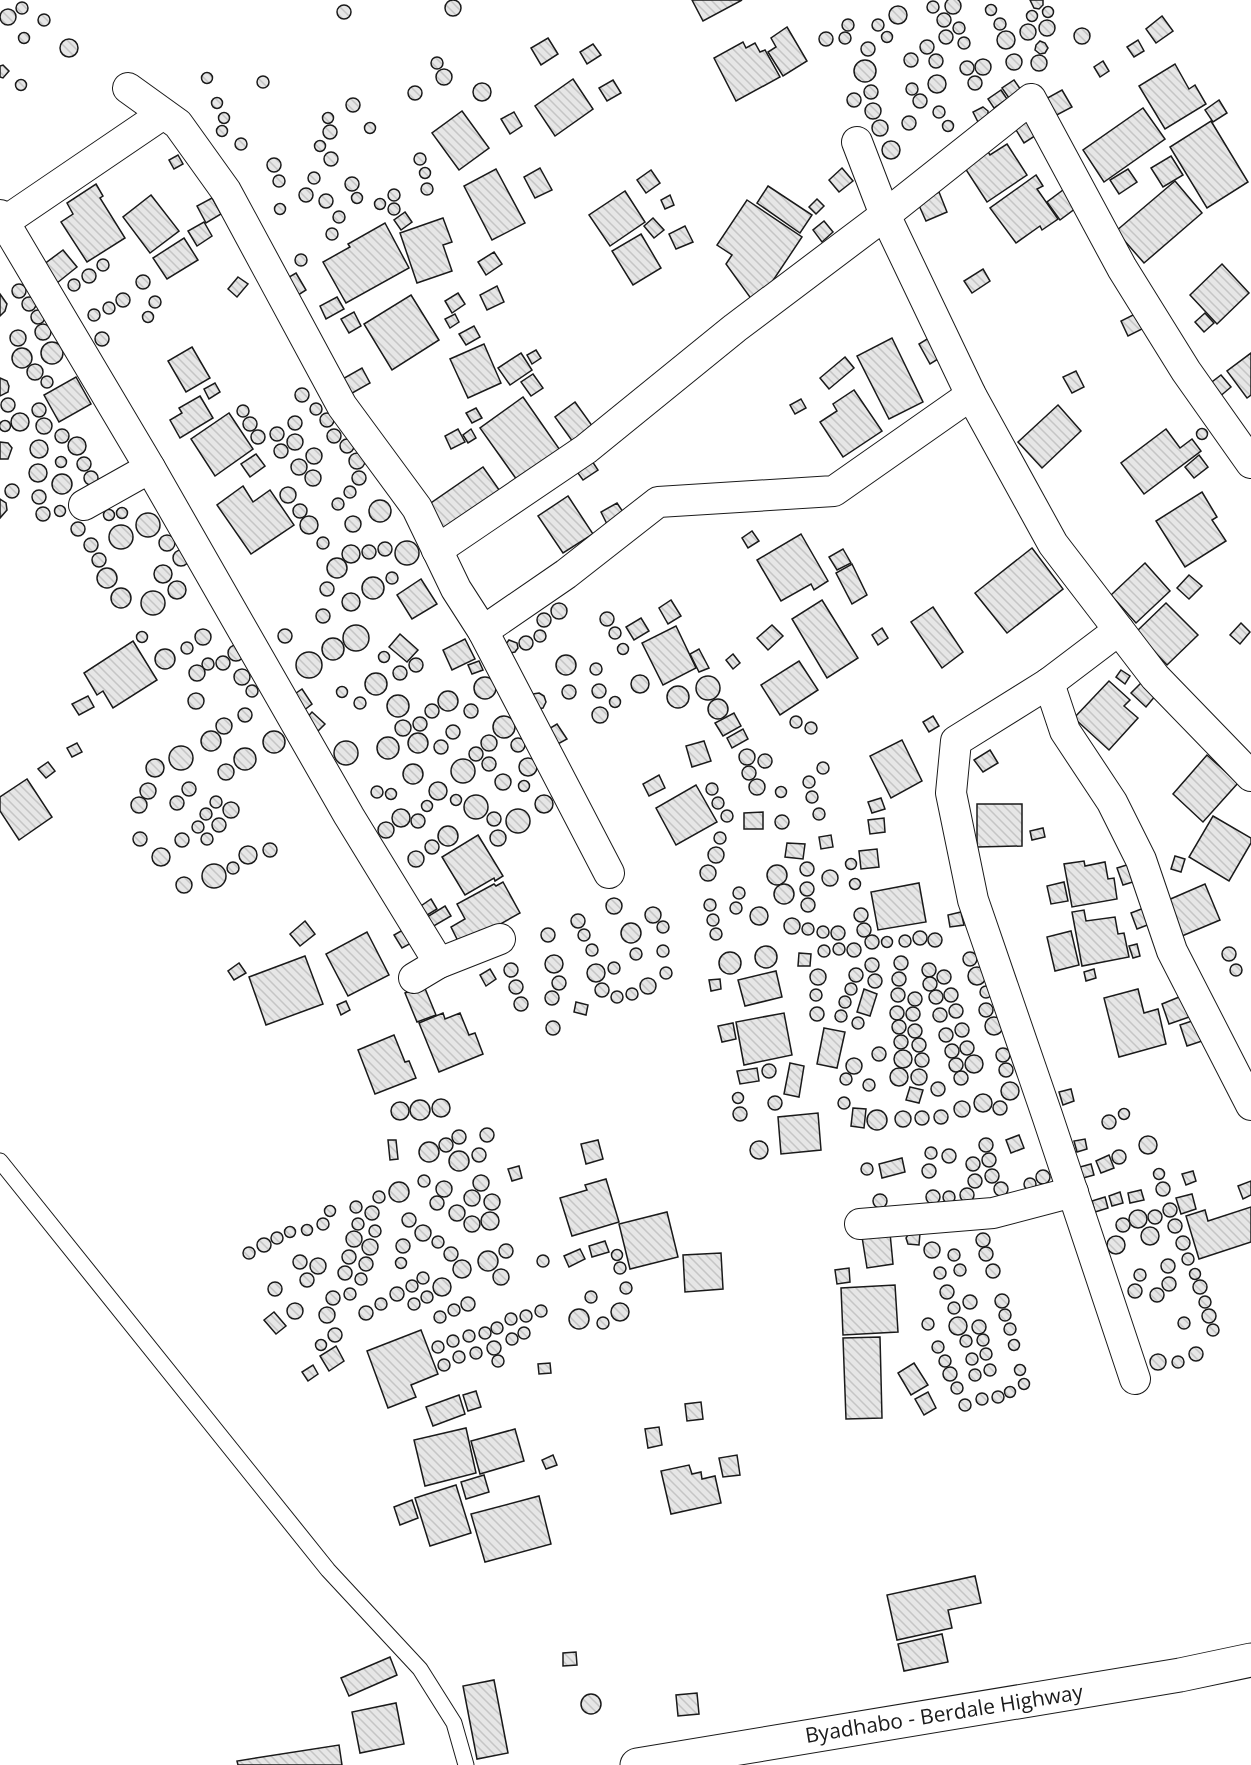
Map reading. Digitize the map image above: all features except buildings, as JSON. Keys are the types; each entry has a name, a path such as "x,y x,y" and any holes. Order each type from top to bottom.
{"main road":[{"name":"Byadhabo - Berdale Highway","path":"637,1765 1168,1677 1251,1660"}],"street":[{"path":"128,88 178,124 226,192 342,406 417,508 456,589 483,631 609,873"},
{"path":"437,550 586,449 735,328 885,215 1031,99 1122,268 1186,370 1251,463"},
{"path":"163,114 2,218 150,468 349,816 427,971 500,939"},
{"path":"857,142 885,215 971,395 1053,544 1155,677 1251,776"},
{"path":"483,631 566,574 658,502 834,491 971,395"},
{"path":"84,505 150,468"},
{"path":"1119,630 1049,683 956,741 951,793 973,900 1135,1379"},
{"path":"1049,683 1065,731 1112,802 1141,860 1172,951 1251,1105"},
{"path":"860,1224 993,1213 1073,1192"}],"lane":[{"path":"0,1161 328,1570 420,1669 454,1723 466,1765"}]}
